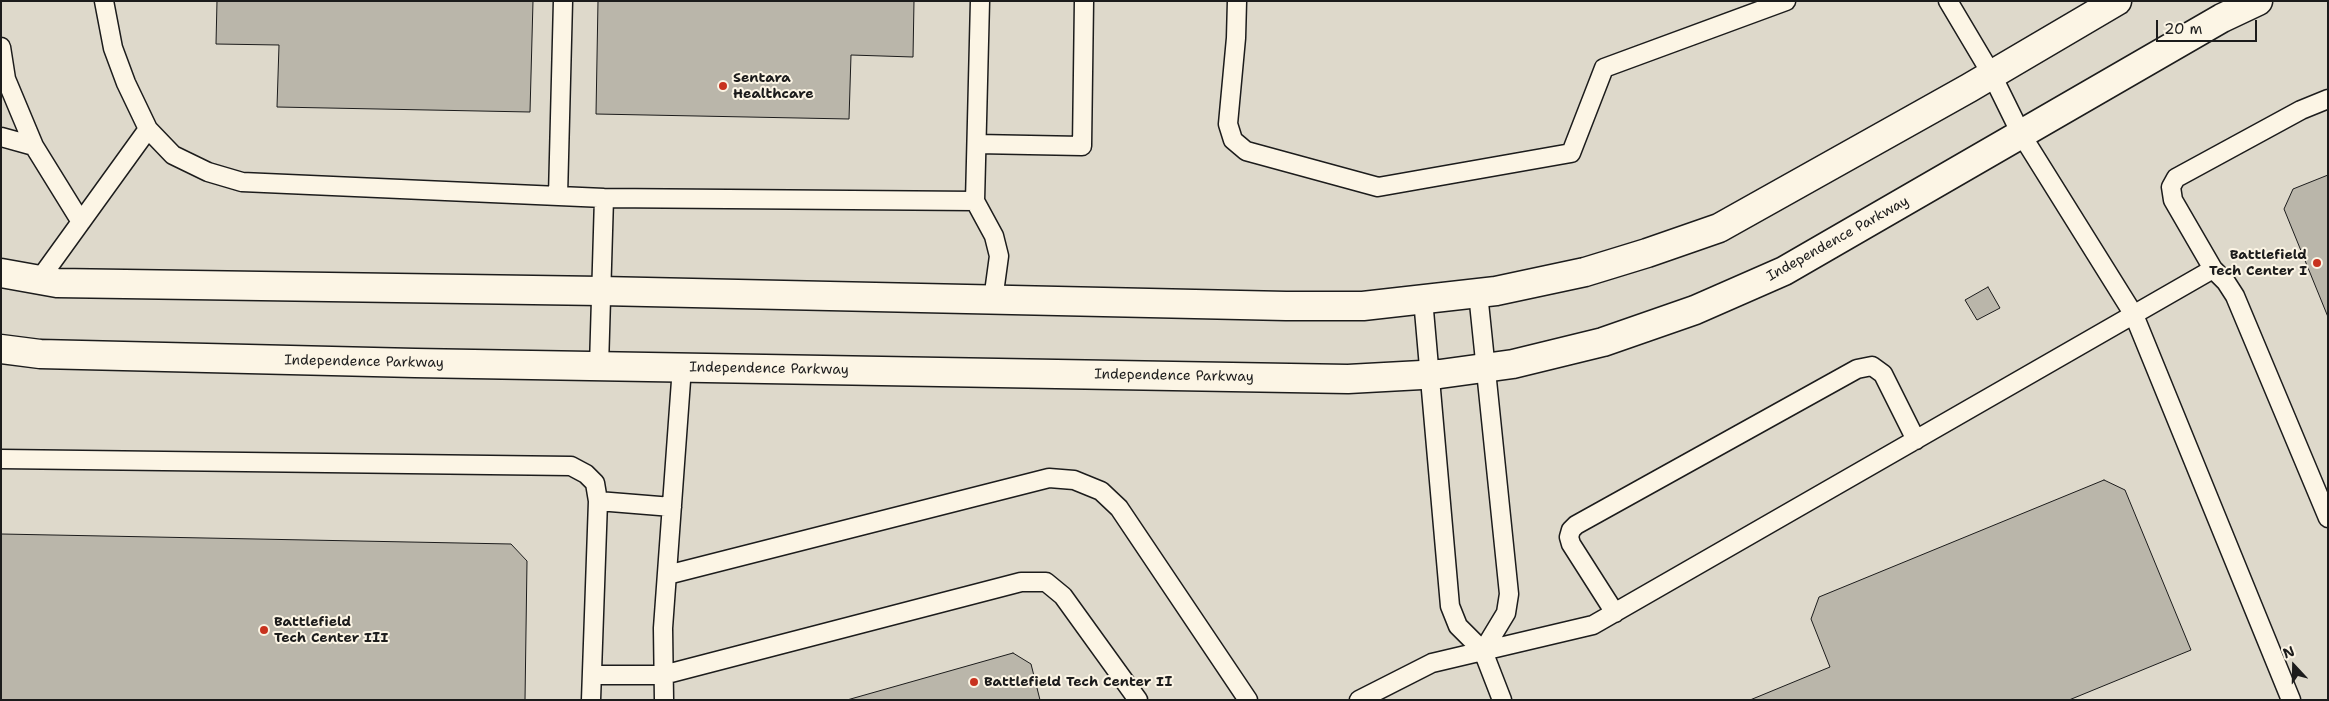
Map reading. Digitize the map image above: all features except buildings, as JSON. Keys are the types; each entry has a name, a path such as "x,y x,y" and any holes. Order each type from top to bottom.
{"street":[{"path":"1,273 67,283 1364,306 1478,293 1585,272 1647,254 1719,228 1992,75 2117,1"},
{"name":"Independence Parkway","path":"1,349 40,354 1348,379 1430,374 1513,364 1603,342 1704,306 1784,271 2222,18 2258,1"}],"lane":[{"path":"104,1 113,48 126,83 148,129 173,155 208,172 242,182 604,198 975,201"},
{"path":"558,196 563,1"},
{"path":"980,1 975,201 994,236 1000,256 994,300"},
{"path":"977,144 1082,146 1084,1"},
{"path":"1236,1 1236,38 1228,124 1233,140 1246,151 1378,186 1571,153 1604,68 1786,1"},
{"path":"1948,1 1992,75 2021,134 2134,315 2291,700"},
{"path":"1,48 6,79 34,146 81,222"},
{"path":"2328,99 2301,110 2176,178 2172,187 2173,200 2213,269 2226,282 2234,296 2328,518"},
{"path":"39,280 148,129"},
{"path":"1,137 34,146"},
{"path":"599,366 604,198"},
{"path":"1358,700 1432,663 1593,625 2213,269"},
{"path":"1478,293 1509,594 1506,613 1483,651"},
{"path":"1423,299 1450,606 1458,626 1483,651 1502,700"},
{"path":"1615,613 1571,544 1569,537 1571,530 1576,525 1856,369 1872,366 1883,374 1916,440"},
{"path":"664,700 663,628 682,367"},
{"path":"1,459 571,466 586,474 595,483 598,501 592,700"},
{"path":"667,575 1049,478 1074,480 1101,492 1119,508 1248,700"},
{"path":"598,501 672,507"},
{"path":"592,675 663,675 1021,582 1046,582 1063,596 1138,700"}],"shaded area":[{"path":"1,1 2328,1 2328,700 1,700"}],"place":[{"name":"Sentara Healthcare","path":"723,86"},
{"name":"Battlefield Tech Center I","path":"2317,263"},
{"name":"Battlefield Tech Center III","path":"264,630"},
{"name":"Battlefield Tech Center II","path":"974,682"}]}
